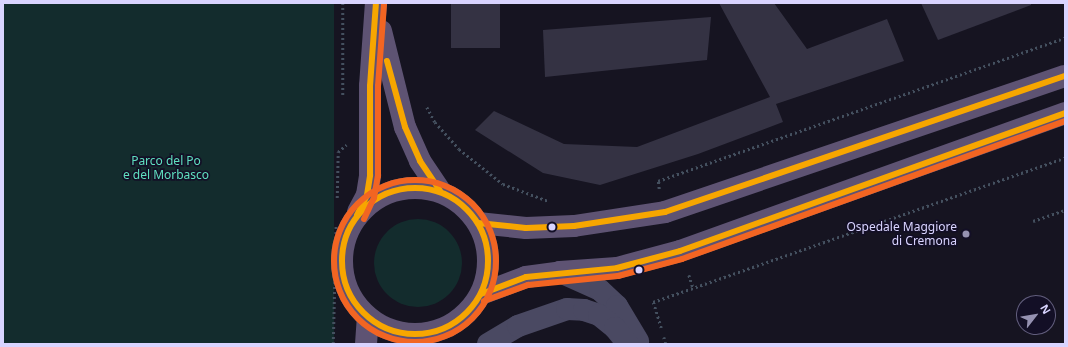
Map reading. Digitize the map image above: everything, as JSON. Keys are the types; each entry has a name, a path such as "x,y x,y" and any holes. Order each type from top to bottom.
{"main road":[{"path":"376,7 405,127 420,161 440,191"},
{"path":"357,214 374,199 395,189 418,187 440,191 462,204 478,223 487,246 488,264 481,294 470,310 433,338 389,330 368,318 353,300 344,279 341,257 346,234 367,195 370,175 370,86 376,7"},
{"path":"478,223 526,228 574,226 665,212 1065,76"},
{"path":"481,294 526,277 560,272 617,268 680,251 1065,113"},
{"path":"366,344 368,318"}],"lane":[{"path":"560,272 600,290 617,306 640,344"},
{"path":"488,344 518,326 567,309 584,310 599,315 615,328 628,344"}],"path":[{"path":"343,3 343,98"},
{"path":"659,197 658,181 1065,38"},
{"path":"436,122 459,148 503,184 552,203"},
{"path":"343,138 343,146"},
{"path":"666,344 653,302 1065,158"},
{"path":"1033,221 1065,210"}],"green space":[{"name":"Parco del Po e del Morbasco","path":"3,3 334,3 334,344 3,344"},
{"path":"418,219 435,222 443,226 455,238 459,246 462,263 459,280 455,288 443,300 435,304 418,307 401,304 393,300 381,288 377,280 374,263 377,246 381,238 393,226 401,222"}],"building":[{"path":"451,3 500,3 500,48 451,48"},
{"path":"719,3 774,3 807,49 887,19 904,61 776,104 783,122 698,154 600,185 543,173 475,130 494,111 564,144 637,147 770,97"},
{"path":"921,3 1031,3 1031,5 938,40"},
{"path":"711,17 707,60 545,77 543,30"}],"transit line":[{"path":"357,215 367,195 370,175 370,86 376,3"},
{"path":"364,219 374,198 378,176 378,86 384,4"},
{"path":"387,61 405,127 420,161 440,191"},
{"path":"478,223 526,228 574,226 665,212 1065,76"},
{"path":"481,294 526,277 617,268 680,251 1065,113"},
{"path":"484,301 528,285 618,276 682,259 1065,121"},
{"path":"407,180 423,180 439,183 453,189 473,203 483,216 493,237 496,261 493,285 483,306 473,319 460,329 439,339 423,342 407,342 391,339 377,333 363,324 352,313 343,299 337,285 334,269 334,253 337,237 343,223 352,209 363,198 377,189 391,183 407,180"},
{"path":"408,188 422,188 450,196 467,209 480,226 483,233 487,247 488,261 487,275 483,289 476,302 467,313 450,326 443,329 422,334 408,334 380,326 363,313 358,307 347,289 342,268 342,254 350,226 363,209 369,204 387,193 408,188"}],"place":[{"name":"Ospedale Maggiore di Cremona","path":"966,234"}]}
